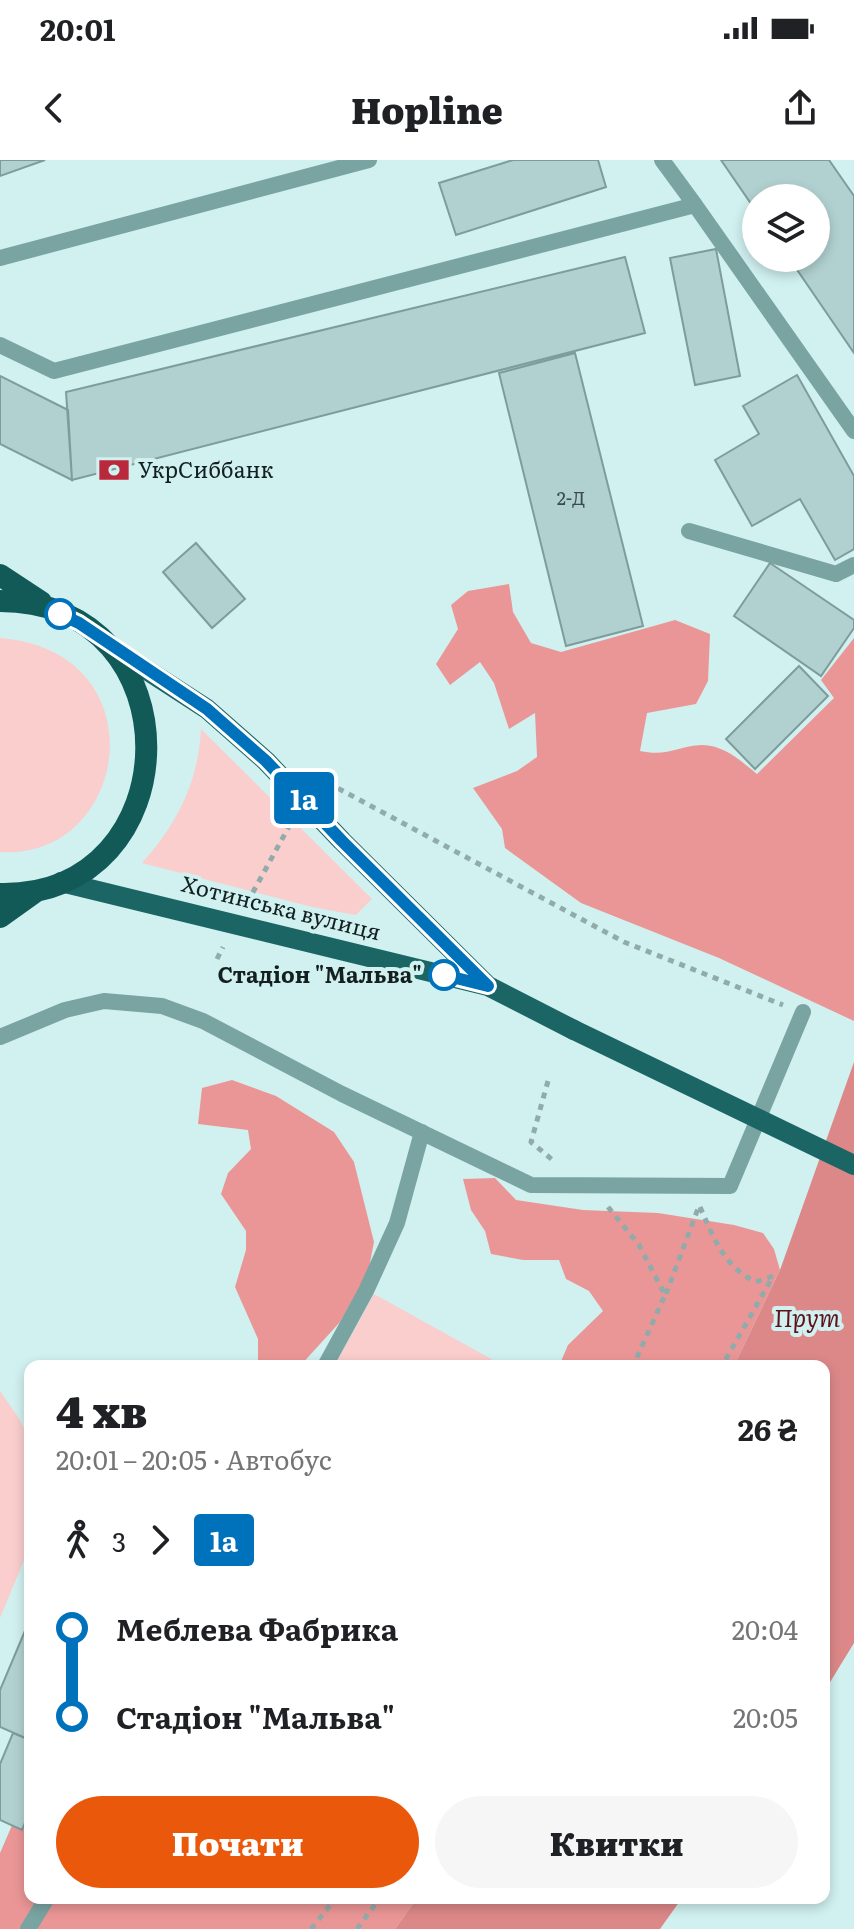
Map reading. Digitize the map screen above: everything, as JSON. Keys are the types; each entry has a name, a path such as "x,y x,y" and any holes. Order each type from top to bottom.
{"highway":[{"path":"0,575 52,610 79,623 103,642 124,667 140,697 148,740 144,784 127,824 114,842 81,871 61,882 38,890 0,894"},
{"path":"0,601 32,604 52,610"},
{"path":"0,917 38,890"}],"main road":[{"name":"Хотинська вулиця","path":"103,642 207,709 305,799 342,841 488,986"},
{"name":"Хотинська вулиця","path":"61,882 488,986 854,1165"}],"lane":[{"path":"0,258 369,160"},
{"path":"662,160 854,431"},
{"path":"0,345 54,371 695,205"},
{"path":"689,531 836,574 854,565"},
{"path":"0,1037 65,1010 104,1001 162,1006 203,1021 531,1185 697,1190 730,1186 803,1012"},
{"path":"328,1360 366,1291 397,1223 422,1132"},
{"path":"28,1929 43,1904"}],"path":[{"path":"217,959 317,776 404,827 624,942 803,1012"},
{"path":"548,1081 531,1142 565,1170"},
{"path":"697,1190 700,1205 723,1256 740,1275 756,1282 773,1276 725,1360"},
{"path":"636,1360 700,1205 697,1190"},
{"path":"600,1198 639,1245 665,1295"},
{"path":"311,1929 331,1904"},
{"path":"357,1929 376,1904"}],"shaded area":[{"path":"509,584 513,612 531,643 561,652 675,620 710,634 708,681 696,704 647,713 640,751 658,753 710,746 732,755 757,774 834,698 821,680 854,638 854,1021 719,958 581,903 505,848 502,829 473,788 517,771 537,757 535,713 509,729 494,683 480,662 450,685 436,664 458,629 451,605 468,591"},
{"path":"0,638 52,651 87,678 105,714 110,753 100,792 78,824 44,846 0,852"},
{"path":"201,729 372,899 356,915 312,907 142,863 166,833 184,802 195,767"},
{"path":"232,1080 276,1096 334,1132 354,1162 374,1242 368,1273 340,1322 305,1360 258,1360 258,1339 235,1287 246,1250 246,1231 221,1194 228,1173 251,1149 248,1130 198,1124 202,1088"},
{"path":"495,1178 516,1200 583,1210 658,1213 734,1225 763,1233 774,1249 780,1270 737,1360 562,1360 568,1345 603,1311 589,1291 566,1279 559,1260 523,1260 491,1254 485,1231 471,1210 463,1179"},
{"path":"374,1294 493,1360 337,1360"},
{"path":"0,1391 24,1429 24,1560 0,1618"},
{"path":"24,1798 24,1904 413,1904 395,1929 0,1929 0,1853"}],"water":[{"name":"Прут","path":"854,1062 854,1643 830,1682 830,1360 737,1360 780,1270"},
{"path":"413,1904 678,1904 660,1929 395,1929"}],"building":[{"path":"0,160 45,160 0,176"},
{"path":"513,160 598,160 606,187 456,235 439,183"},
{"path":"721,160 829,160 854,196 854,353 799,272 830,272 830,184 742,184 742,191"},
{"path":"716,249 740,376 695,385 670,258"},
{"path":"625,257 645,333 72,480 66,392"},
{"path":"575,353 643,626 566,646 499,373"},
{"path":"797,375 854,476 854,549 835,560 800,499 752,526 715,460 759,434 743,406"},
{"path":"0,376 68,410 72,480 0,444"},
{"path":"196,543 245,599 212,628 163,572"},
{"path":"770,563 854,620 854,628 821,676 734,616"},
{"path":"799,666 828,696 755,769 726,739"},
{"path":"24,1633 24,1737 0,1727 0,1690"},
{"path":"13,1733 24,1738 22,1830 0,1820 0,1764"}],"bus line":[{"name":"1а","path":"60,614 79,623 207,709 305,799 342,841 488,986 444,975"}],"place":[{"name":"УкрСиббанк","path":"114,470"},
{"name":"Стадіон \"Мальва\"","path":"444,975"}]}
